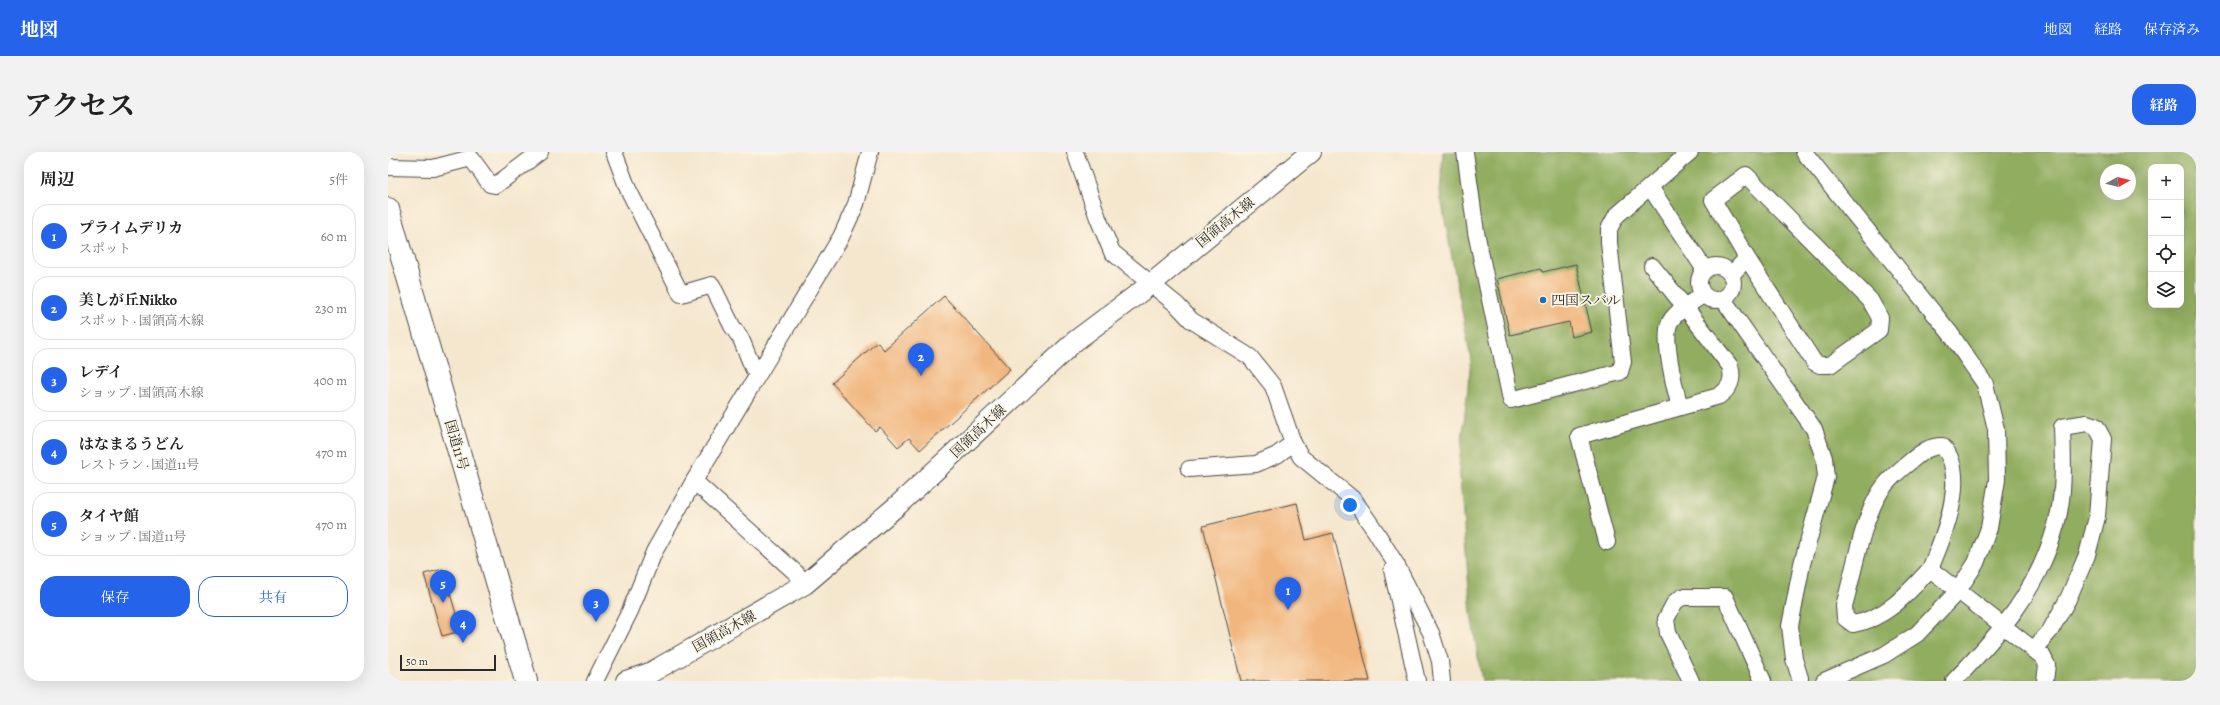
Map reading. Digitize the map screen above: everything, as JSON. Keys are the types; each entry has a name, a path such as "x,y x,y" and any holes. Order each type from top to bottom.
{"highway":[{"name":"国道11号","path":"388,209 526,681"}],"main road":[{"name":"国領高木線","path":"626,681 650,673 805,584 898,505 1075,341 1151,284 1311,152"}],"street":[{"path":"388,167 433,168 471,158 490,184 496,185 540,152"},
{"path":"614,152 628,189 681,294 712,285 732,326 741,339 753,368 759,373"},
{"path":"595,681 630,611 654,552 694,481 841,237 856,204 870,152"},
{"path":"1075,152 1112,252 1177,305 1191,320 1250,357 1273,386 1285,415 1293,443 1302,457 1354,500 1388,551 1431,633 1440,661 1442,681"},
{"path":"1465,152 1476,232 1511,400 1620,372 1623,362 1609,243 1609,229 1616,216 1690,152"},
{"path":"1804,152 1950,333 1985,384 1996,429 1997,480 1989,528 1976,563 1957,592 1917,634 1884,655 1824,681"},
{"path":"1746,175 1870,300 1880,318 1879,330 1830,365 1820,365 1814,362 1747,258 1713,200 1746,175"},
{"path":"1650,187 1705,270"},
{"path":"1731,275 1747,258"},
{"path":"1607,542 1579,436 1719,396 1728,390 1733,376 1730,366 1686,307 1652,266"},
{"path":"1710,267 1722,267 1731,275 1733,286 1727,296 1722,299 1712,300 1703,295 1700,290 1699,279 1705,270 1710,267"},
{"path":"1680,407 1666,332 1670,321 1703,295"},
{"path":"1722,299 1814,429 1824,458 1826,477 1802,564 1790,626 1794,659 1804,680"},
{"path":"1954,681 2005,626 2037,576 2057,524 2063,479 2062,427 2087,423 2096,426 2104,439 2097,516 2087,555 2064,606 2050,631 2034,649"},
{"path":"1189,469 1256,464 1277,455 1293,443"},
{"path":"1932,446 1942,446 1949,453 1953,468 1953,499 1944,537 1930,569 1907,594 1882,614 1865,622 1853,624 1845,618 1844,606 1870,514 1884,486 1897,472 1932,446"},
{"path":"694,481 796,573 805,584"},
{"path":"1388,551 1417,681"},
{"path":"1930,569 1957,592 2005,626 2043,657 2047,665 2045,681"},
{"path":"1691,681 1668,633 1666,619 1675,602 1682,597 1725,597 1763,681"}],"green space":[{"path":"1443,152 2196,152 2196,681 1482,681 1471,614 1459,466 1471,360 1440,193"}],"building":[{"name":"四国スバル","path":"1576,264 1592,332 1572,337 1569,322 1510,335 1497,279 1541,268 1543,272"},
{"path":"944,296 1010,369 920,450 909,438 898,447 880,427 875,431 832,383 877,342 884,350"},
{"path":"1297,503 1306,540 1333,533 1370,681 1241,681 1203,526"},
{"path":"443,569 461,631 442,636 424,574"}],"place":[{"name":"四国スバル","path":"1543,300"},
{"name":"美しが丘Nikko","path":"921,376"},
{"name":"タイヤ館","path":"443,603"},
{"name":"プライムデリカ","path":"1288,610"},
{"name":"レデイ","path":"596,622"},
{"name":"はなまるうどん","path":"463,643"}]}
